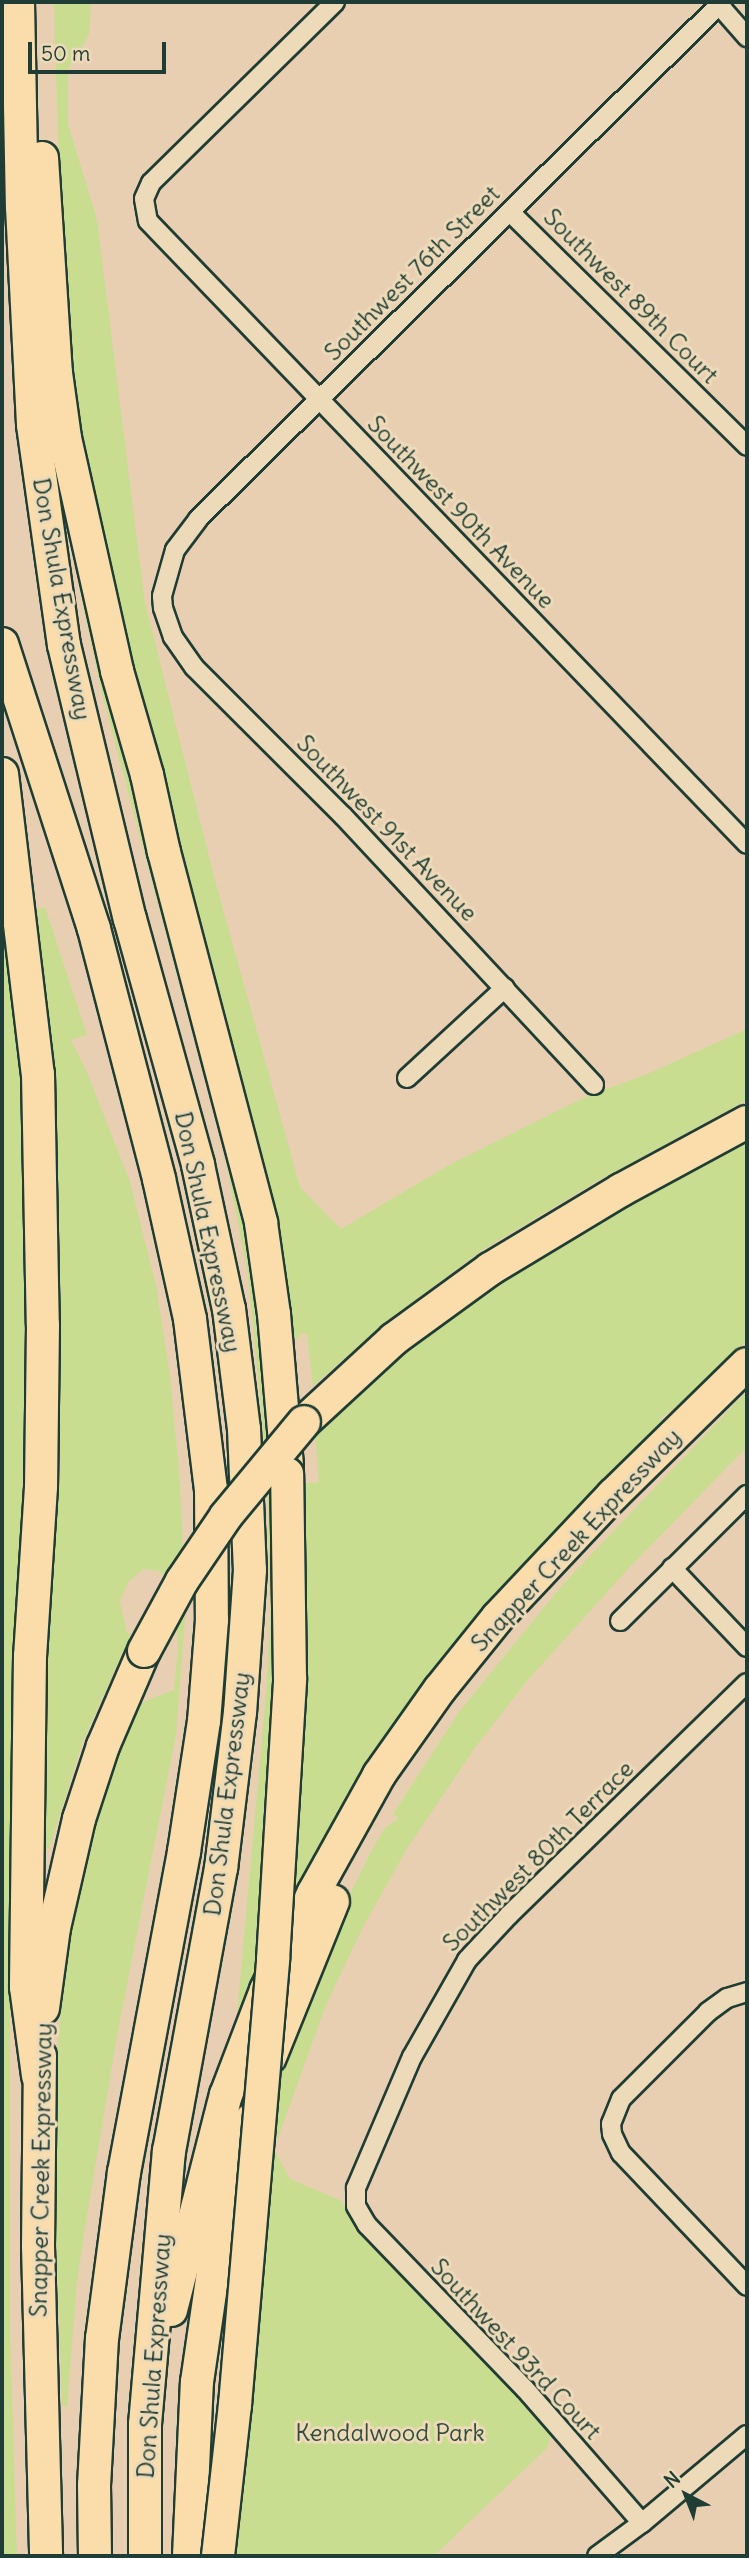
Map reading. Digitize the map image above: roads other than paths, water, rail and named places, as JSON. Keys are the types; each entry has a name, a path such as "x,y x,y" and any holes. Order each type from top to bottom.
{"highway":[{"name":"Don Shula Expressway","path":"18,2 22,207 33,425 64,645 130,919 198,1166 229,1309 244,1429 250,1570 240,1712 221,1868 169,2150 145,2424 145,2556"},
{"path":"36,2 43,192 56,373 65,439 117,671 147,775 164,852 261,1223 274,1314 287,1474 290,1679 273,1960 236,2392 218,2556"},
{"name":"Don Shula Expressway","path":"2,644 94,929 159,1178 190,1319 211,1489 212,1609 204,1721 186,1840 124,2172 104,2324 94,2485 95,2556"},
{"path":"2,774 38,1074 43,1352 41,1487 30,1656 26,1987 38,2076"},
{"name":"Snapper Creek Expressway","path":"46,2556 39,2340 38,2076 48,1969 69,1853 99,1756 144,1651 182,1581 226,1516 304,1422 394,1339 489,1269 578,1214 747,1122"},
{"name":"Snapper Creek Expressway","path":"145,2424 192,2223 226,2095 266,1990 314,1892 379,1775 440,1689 498,1617 613,1495 747,1364"},
{"path":"189,2556 197,2382 213,2272 233,2187 262,2078 352,1858 379,1775"}],"street":[{"name":"Southwest 90th Avenue","path":"335,2 155,177 145,193 144,210 156,233 747,844"},
{"path":"715,5 747,37"},
{"name":"Southwest 76th Street","path":"162,596 175,550 191,526 510,212 715,5"},
{"name":"Southwest 89th Court","path":"510,212 747,446"},
{"name":"Southwest 91st Avenue","path":"162,596 173,637 194,667 344,816 594,1084"},
{"path":"407,1078 505,988"},
{"path":"620,1620 747,1495"},
{"path":"671,1568 747,1647"},
{"name":"Southwest 80th Terrace","path":"356,2206 356,2188 393,2099 432,2020 467,1960 509,1915 747,1683"},
{"path":"747,1992 727,1998 708,2012 632,2087 613,2113 612,2134 621,2153 747,2286"},
{"name":"Southwest 93rd Court","path":"356,2206 367,2225 525,2389 642,2523"},
{"path":"597,2556 642,2523 747,2435"}],"park label":[{"name":"Kendalwood Park","path":"390,2433"}]}
